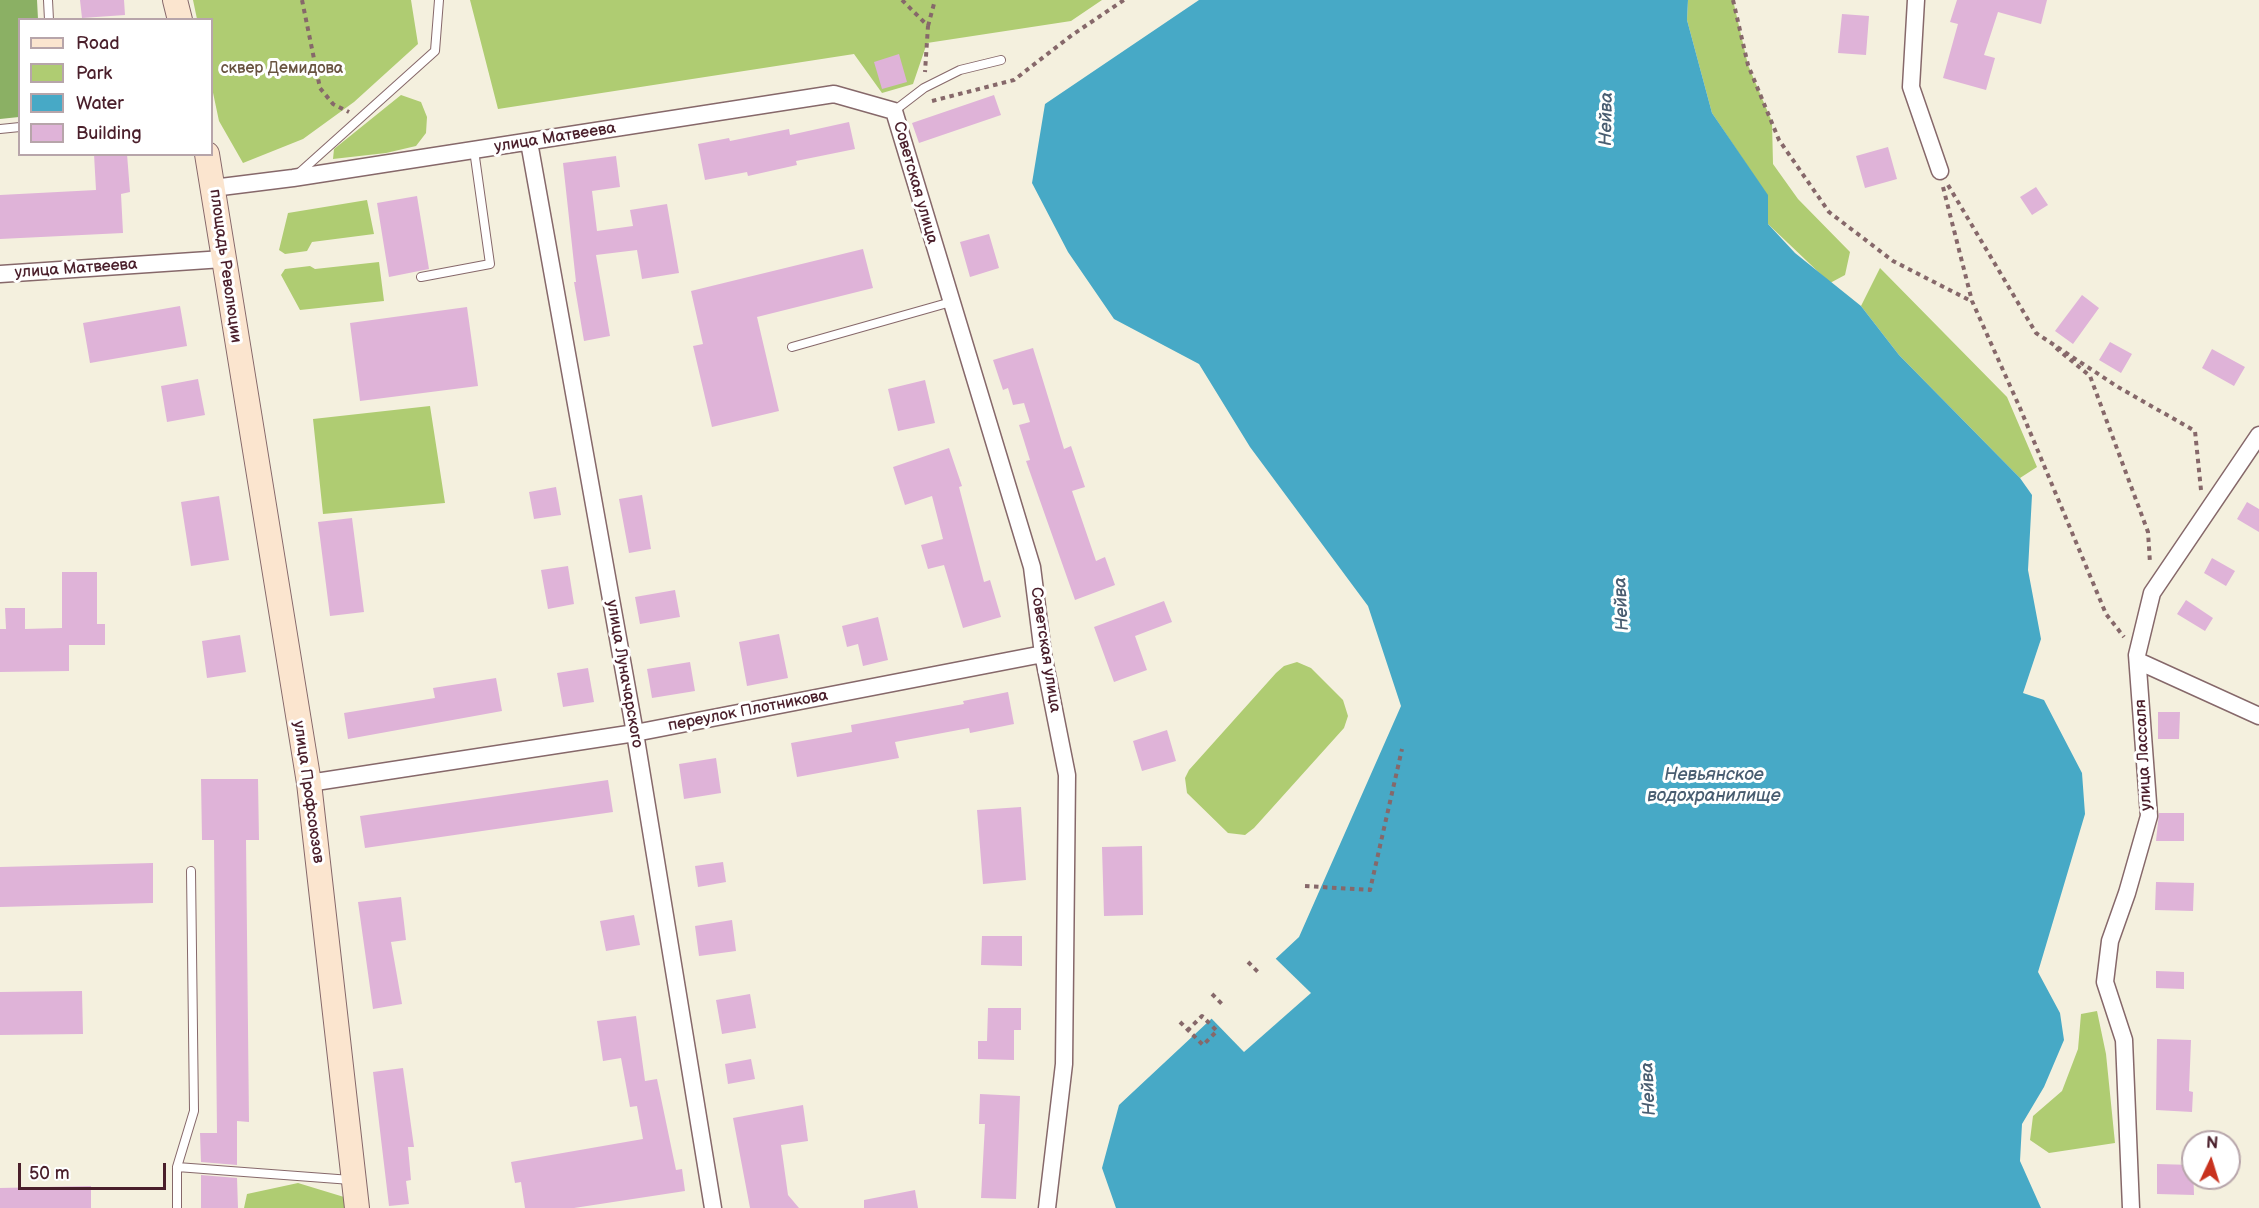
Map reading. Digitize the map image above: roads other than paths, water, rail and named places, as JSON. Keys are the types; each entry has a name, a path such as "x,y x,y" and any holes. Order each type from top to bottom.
{"street":[{"path":"175,0 180,18"},
{"path":"1916,0 1911,87 1940,171"},
{"name":"улица Матвеева","path":"213,188 293,178 834,94 894,111"},
{"name":"Советская улица","path":"894,111 1032,567 1043,654 1067,775 1064,1064 1047,1208"},
{"name":"улица Луначарского","path":"529,142 635,733 713,1208"},
{"name":"площадь Революции","path":"207,156 242,378"},
{"name":"улица Матвеева","path":"0,274 223,260"},
{"name":"улица Профсоюзов","path":"242,378 309,783 357,1208"},
{"name":"улица Лассаля","path":"2131,1208 2124,1040 2105,982 2110,940 2127,893 2148,816 2138,658 2152,592 2259,435"},
{"name":"переулок Плотникова","path":"309,783 635,733 1043,654"},
{"path":"2138,658 2259,716"}],"lane":[{"path":"48,0 49,18"},
{"path":"293,178 435,51 439,0"},
{"path":"894,111 924,88 960,70 1001,60"},
{"path":"0,129 18,128"},
{"path":"421,277 490,264 474,150"},
{"path":"792,347 951,302"},
{"path":"177,1208 177,1167 194,1111 190,871"},
{"path":"177,1167 354,1181"}],"water":[{"name":"Невьянское водохранилище","path":"1199,0 1688,0 1687,20 1712,113 1768,195 1768,224 1795,253 1861,306 1899,355 2020,478 2032,495 2028,570 2041,639 2023,693 2044,700 2082,773 2085,814 2038,972 2060,1013 2064,1040 2044,1087 2022,1124 2020,1161 2041,1208 1116,1208 1102,1168 1119,1105 1299,937 1401,706 1368,606 1250,447 1199,364 1114,319 1068,252 1032,183 1045,104"}],"park label":[{"name":"сквер Демидова","path":"282,69"}],"water label":[{"name":"Нейва","path":"1607,119"},
{"name":"Нейва","path":"1622,604"},
{"name":"Нейва","path":"1649,1089"}]}
